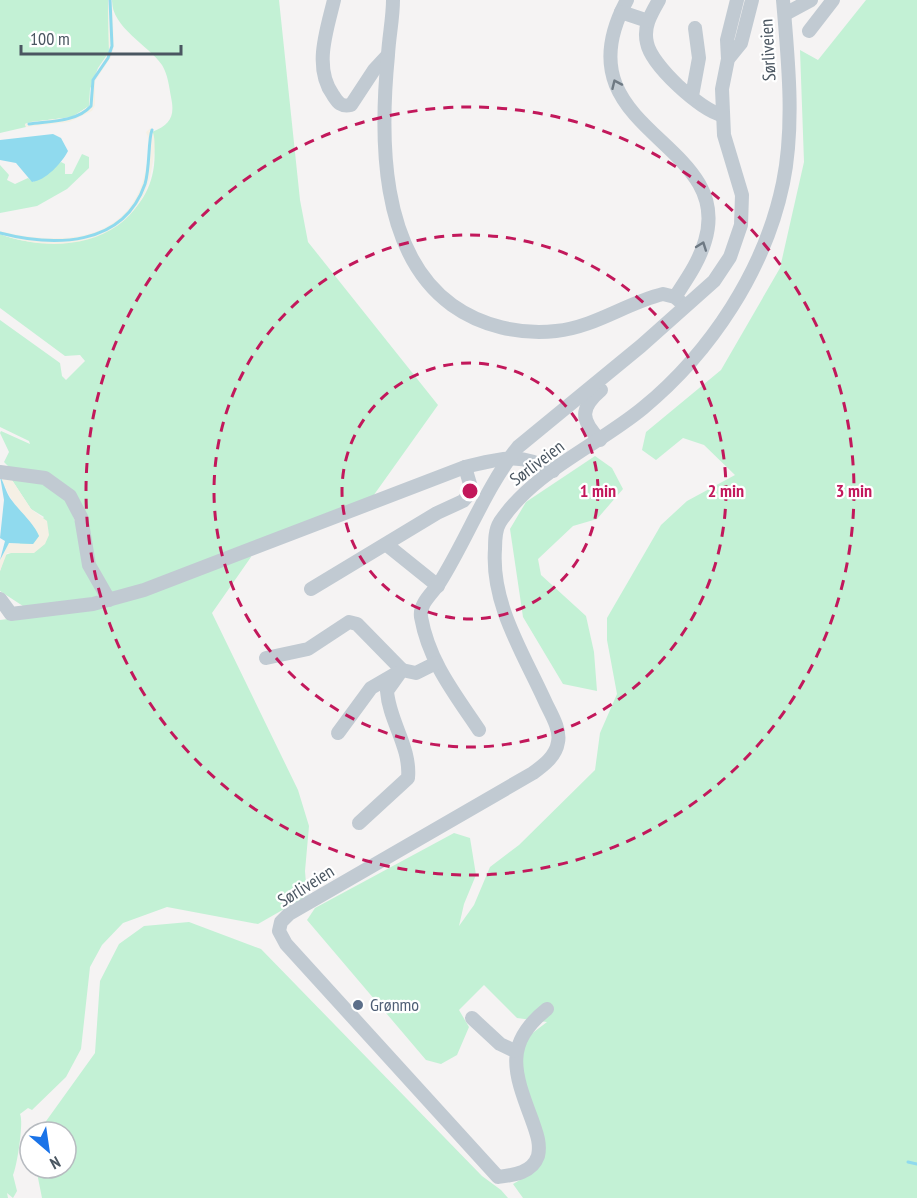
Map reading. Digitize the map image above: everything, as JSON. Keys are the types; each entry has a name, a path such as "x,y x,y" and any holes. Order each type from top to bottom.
{"street":[{"path":"334,0 322,62 328,87 338,103 351,105 374,70 387,56"},
{"path":"393,0 387,56 387,158 402,242 419,272 448,302 469,317 505,328 537,332 581,327 663,294 679,305"},
{"path":"659,0 648,21 647,46 670,78 714,113 722,115"},
{"path":"479,730 446,684 436,663 421,611 438,586 510,457 549,421 641,346 679,305 714,281 730,257 741,225 742,195 724,135 722,88 728,59 728,40 737,0"},
{"path":"728,59 741,43 752,0"},
{"path":"784,7 811,0"},
{"path":"809,31 833,0"},
{"path":"600,440 586,424 587,405 671,329 706,240 708,221 698,181 691,170 635,116 616,86 609,59 609,43 624,6 648,21"},
{"name":"Sørliveien","path":"515,1050 524,1098 537,1133 540,1150 536,1162 528,1170 515,1175 498,1177 286,944 279,931 281,922 289,914 533,773 553,755 558,742 553,720 503,609 493,568 498,525 524,493 643,408 693,358 725,316 760,259 784,181 788,122 784,7"},
{"path":"692,96 699,58 695,28"},
{"path":"0,598 11,614 109,600 144,590 465,467 510,457 541,464 553,471"},
{"path":"311,589 468,496 472,490 465,467"},
{"path":"0,472 45,478 70,496 81,517 89,565 109,600"},
{"path":"387,545 438,586"},
{"path":"266,658 308,649 349,622 357,624 402,670 416,673 436,663"},
{"path":"338,733 371,688 402,670"},
{"path":"359,823 408,778 405,750 388,702 387,691 402,670"},
{"path":"472,1018 500,1044 515,1050 525,1029 547,1009"}],"green space":[{"path":"0,0 108,0 109,52 98,68 90,89 89,106 72,117 31,122 25,124 26,127 0,133"},
{"path":"112,0 279,0 300,200 308,242 438,405 371,499 120,593 111,592 95,568 79,501 10,468 4,462 9,452 0,433 1,431 30,444 29,441 0,427 0,320 60,363 62,376 66,380 85,361 80,355 65,356 0,308 0,234 28,241 57,243 85,238 110,228 132,212 147,191 154,164 152,132 164,126 172,114 168,81 162,65 117,19"},
{"path":"866,0 917,0 917,1198 523,1198 513,1184 532,1173 541,1163 519,1056 522,1041 547,1022 517,1018 484,985 459,1010 469,1027 457,1055 441,1064 426,1060 307,920 315,908 454,833 470,838 476,875 464,904 459,926 474,905 490,867 519,845 595,770 600,733 617,694 607,640 607,618 661,525 687,501 735,475 704,445 683,438 656,460 642,450 646,432 721,370 780,268 804,162 800,50 818,60"},
{"path":"82,154 89,157 89,168 67,189 37,206 0,213 0,165 9,175 7,180 15,184 28,178 33,182 61,162 65,164 65,174 72,174"},
{"path":"595,456 612,468 623,489 597,519 573,526 538,559 541,575 586,616 594,652 597,691 563,684 523,617 510,529 526,502"},
{"path":"10,477 33,478 67,498 99,592 97,597 26,608 0,591 0,571 5,555 11,553 44,517 31,509"},
{"path":"249,552 251,557 212,613 298,790 309,826 305,871 307,896 258,924 167,907 123,923 102,945 90,967 81,1049 66,1077 32,1110 28,1108 20,1114 18,1154 13,1175 17,1191 13,1198 7,1193 8,1198 0,1198 0,620 80,610"},
{"path":"189,922 261,949 482,1176 508,1198 42,1198 38,1180 78,1180 78,1120 47,1120 95,1053 100,981 119,944 144,926"}],"sand":[{"path":"108,0 112,0 114,46 111,57 95,81 95,105 92,111 69,122 26,127 25,124 31,122 72,117 89,106 92,80 109,52"},
{"path":"151,128 154,136 154,152 145,192 132,212 115,227 95,237 72,243 48,244 24,241 0,234 0,231 44,238 67,238 107,227 124,214 137,197 148,157 149,142 146,132"},
{"path":"0,475 10,477 31,509 47,521 49,535 45,544 34,553 7,553 0,571 0,559 9,543 33,544 39,536 17,508"}],"water":[{"path":"53,134 61,138 68,151 48,175 37,181 32,182 16,163 0,160 0,140"},
{"path":"0,476 10,498 39,536 33,544 9,543 0,560 5,541 0,538 4,500"}],"waterway":[{"path":"29,124 71,118 91,106 93,80 108,58 112,46 110,0"},
{"path":"0,233 42,240 64,240 104,231 121,220 135,205 145,184 152,130"},
{"path":"908,1162 917,1164"}],"place":[{"name":"Grønmo","path":"358,1005"}]}
